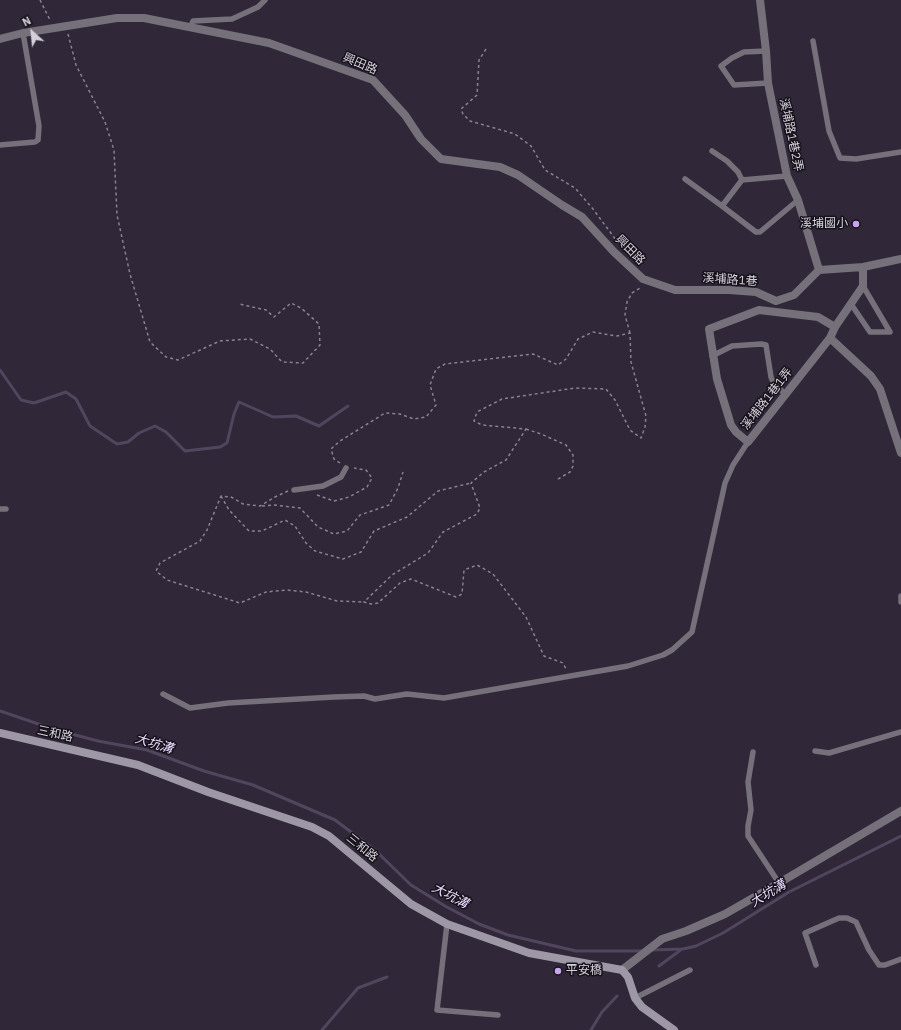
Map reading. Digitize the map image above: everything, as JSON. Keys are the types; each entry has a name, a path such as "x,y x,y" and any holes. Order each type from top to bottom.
{"main road":[{"name":"三和路","path":"0,733 29,741 138,765 208,792 312,827 329,836 411,904 447,924 529,953 622,970"},
{"path":"622,970 628,977 635,998 642,1007 674,1030"}],"street":[{"name":"溪埔路1巷2弄","path":"760,0 768,83 786,176 798,200 820,270"},
{"name":"興田路","path":"0,39 23,33 117,18 144,18 269,43 373,80 405,115 421,139 441,159 500,167 518,175 582,217 614,252 642,279"},
{"path":"820,270 863,267 901,259"},
{"path":"863,267 863,286"},
{"name":"溪埔路1巷","path":"642,279 675,290 729,290 756,292 776,300 794,295 820,270"},
{"name":"溪埔路1巷1弄","path":"836,327 818,317 759,310 709,329 712,356 717,379 731,425 736,432 748,442 830,338 863,286"},
{"path":"830,338 871,376 880,389 901,453"},
{"path":"622,970 662,938 686,931 725,914 901,811"}],"lane":[{"path":"190,28 193,21 232,19 258,7 265,0"},
{"path":"0,144 36,142 38,140 38,126 23,33"},
{"path":"813,41 829,130 840,158 856,158 901,152"},
{"path":"766,51 744,52 721,66 734,85 768,83"},
{"path":"712,151 738,172 742,180"},
{"path":"722,206 742,180 786,176"},
{"path":"685,179 756,232 760,232 798,200"},
{"path":"851,304 870,332 890,332 863,286"},
{"path":"712,356 732,346 761,344 766,346 773,382 786,395"},
{"path":"163,694 190,708 228,703 334,697 364,696 376,699 407,694 444,698 628,666 663,655 672,650 692,632 725,483 733,465 748,442"},
{"path":"294,490 323,486 341,477 346,468"},
{"path":"901,596 901,602"},
{"path":"815,751 829,754 901,732"},
{"path":"753,752 748,782 750,810 748,836 779,883"},
{"path":"816,965 805,934 839,918 847,918 856,922 869,950 879,965 885,966 901,959"},
{"path":"447,924 437,1010 498,1015"},
{"path":"635,998 690,970"}],"path":[{"path":"40,0 53,29"},
{"path":"66,27 76,65 105,122 114,150 117,215 130,274 150,342 166,357 178,360 220,341 250,339 270,349 282,362 302,363 320,345 319,324 301,308 291,303 274,317 266,310 239,304"},
{"path":"486,49 479,60 477,95 460,109 463,114 470,121 515,134 531,146 545,170 575,188 621,246"},
{"path":"558,479 570,472 573,466 573,455 566,445 526,429 482,425 474,421 477,412 502,399 575,388 606,389 615,400 630,430 641,438 645,427 646,416 631,362 630,333 625,315 627,302 632,293 642,287 642,279"},
{"path":"313,493 334,501 349,497 367,486 372,478 366,470 346,468 334,459 331,449 340,441 385,413 400,414 414,419 426,417 436,405 430,385 436,369 445,364 533,354 558,365 566,359 578,339 593,332 617,336 630,333"},
{"path":"221,496 229,510 249,531 262,531 285,520 295,526 306,543 315,551 343,558 361,552 374,531 406,518 438,491 472,483 484,472 506,460 526,429"},
{"path":"221,496 231,496 243,504 300,508 318,527 334,534 347,531 360,515 389,505 398,488 403,472"},
{"path":"364,602 392,575 428,553 443,532 477,514 480,508 472,483"},
{"path":"260,506 284,492 294,490"},
{"path":"221,496 207,530 200,541 160,563 156,571 167,580 240,603 266,592 287,590 306,592 337,601 356,603 364,602 371,604 378,603 400,584 411,579 456,597 462,594 464,570 477,565 493,574 526,617 544,656 563,663 570,676"}],"waterway":[{"path":"0,370 21,400 34,403 66,392 76,399 90,426 117,444 128,442 139,433 155,426 166,432 185,451 220,447 227,443 234,414 239,402 273,417 296,416 319,426 348,406"},
{"name":"大坑溝","path":"0,711 53,729 98,741 147,750 204,771 253,785 335,820 375,850 411,885 445,906 479,924 508,935 576,951 644,951"},
{"name":"大坑溝","path":"651,950 683,949 696,946 723,933 789,892 901,836"},
{"path":"659,966 682,949"},
{"path":"322,1030 358,988 387,977"},
{"path":"591,1030 602,1012 617,996"}],"place":[{"name":"溪埔國小","path":"856,224"},
{"name":"平安橋","path":"558,971"}]}
